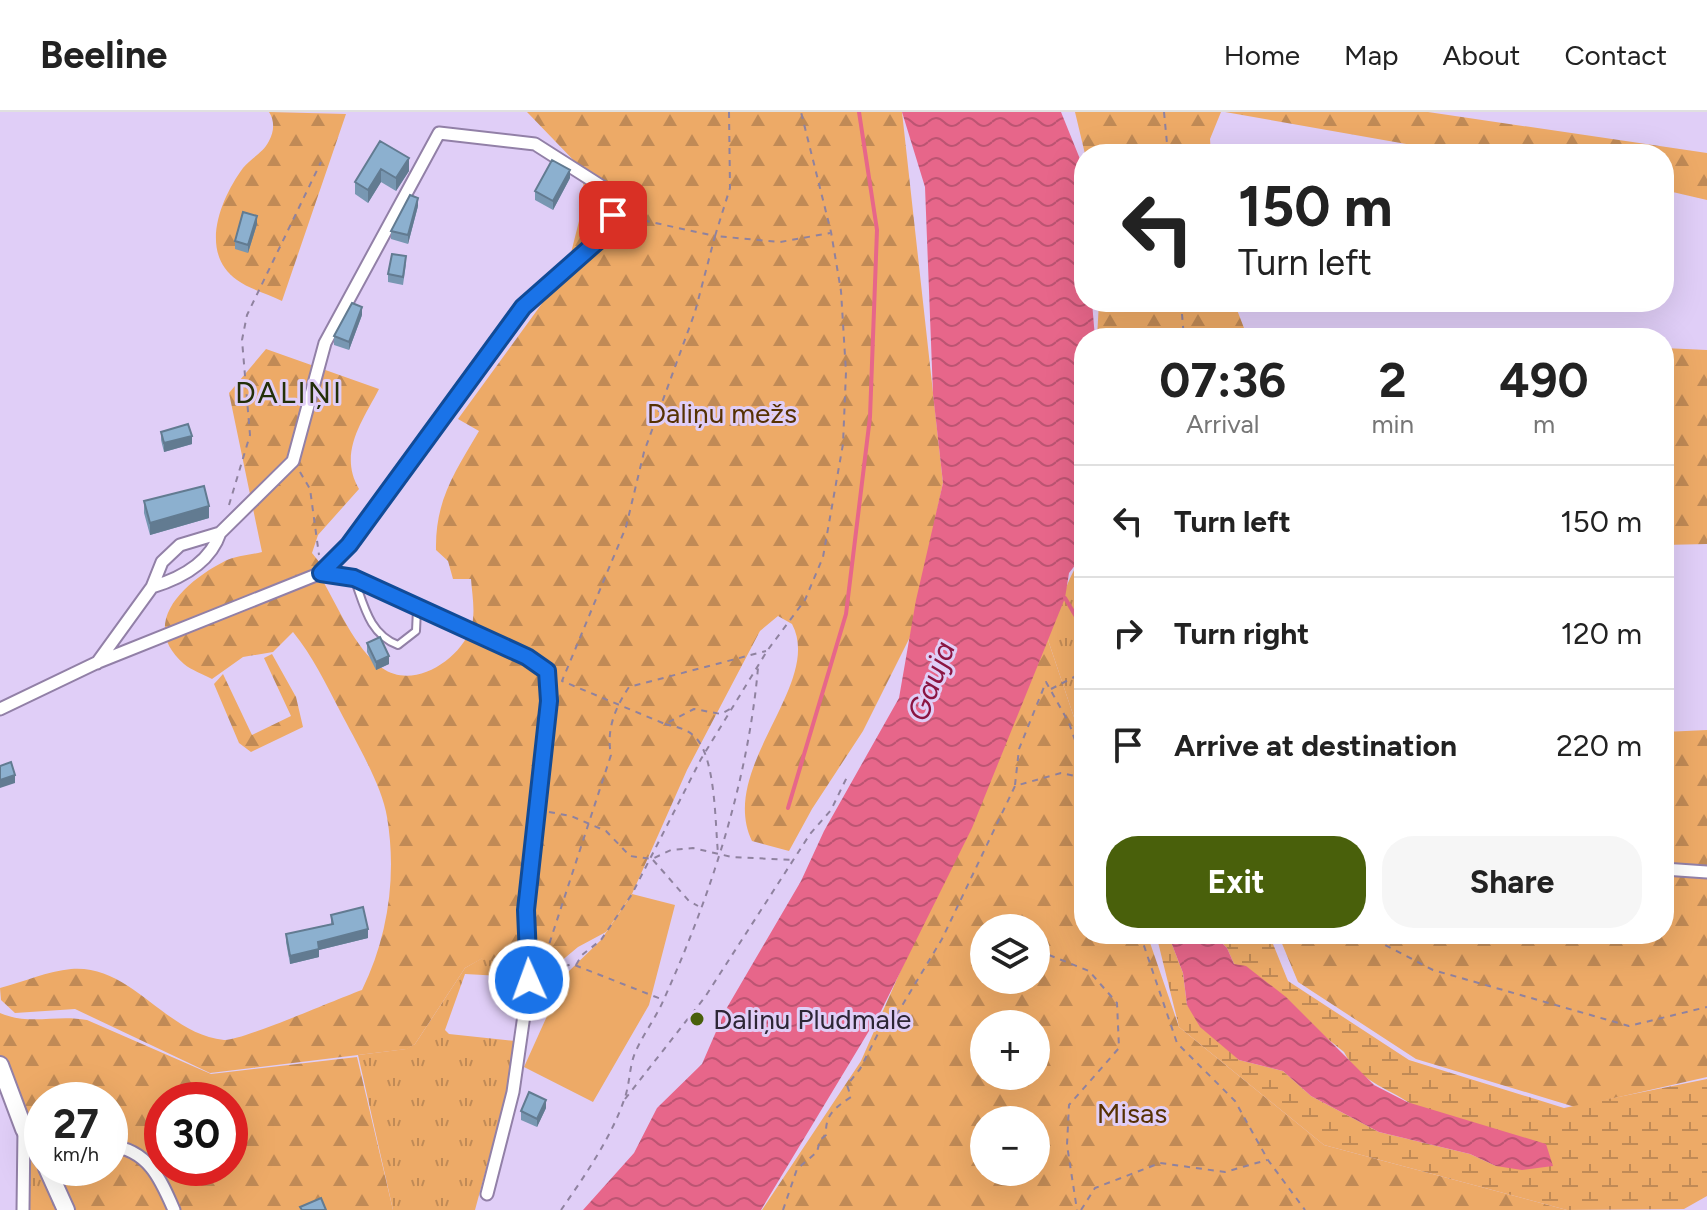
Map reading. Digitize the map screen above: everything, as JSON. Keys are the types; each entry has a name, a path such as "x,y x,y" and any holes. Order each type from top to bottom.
{"street":[{"path":"0,709 96,663 321,573 349,545 523,307 600,239 613,215 612,193 535,144 439,133 325,343 293,461 220,533 214,550 190,571 152,587"},
{"path":"96,663 152,587 162,562 180,545 220,533"},
{"path":"321,573 354,578 515,652 547,671 549,701 526,910 529,980 513,1092 487,1194"},
{"path":"1674,870 1707,872"},
{"path":"0,1065 6,1098 24,1129 23,1210"},
{"path":"128,1151 157,1170 174,1210"},
{"path":"55,1186 66,1210"}],"lane":[{"path":"354,578 369,620 384,640 398,645 416,631 417,609"}],"path":[{"path":"718,854 706,752 697,738 684,729 562,681 626,527 644,452 695,312 730,188 729,112"},
{"path":"576,965 582,955 601,940 652,859 706,752 767,651 805,600 823,557 843,444 846,372 842,304 831,232 801,112"},
{"path":"1164,112 1167,144"},
{"path":"229,505 250,435 242,340 247,315 321,162"},
{"path":"612,193 646,221 715,236 780,242 831,232"},
{"path":"293,461 310,489 321,573"},
{"path":"664,1000 572,964 539,975 591,825 611,755 608,737 618,703 629,687 767,651"},
{"path":"624,1100 635,1053 664,1000 718,854 740,784 754,716 758,667"},
{"path":"1050,689 1074,677"},
{"path":"783,1210 797,1169 817,1152 820,1140 826,1135 826,1123 832,1110 851,1097 847,1085 860,1069 887,1016 897,1014 924,974 976,872 1015,786 1019,749 1046,682 1074,737"},
{"path":"665,724 694,709 721,714 734,707"},
{"path":"1015,786 1061,773 1074,776"},
{"path":"561,1210 584,1176 624,1100 705,997 831,810 848,775"},
{"path":"536,810 571,816 606,831 630,856 652,859 671,850 693,848 718,854 795,860"},
{"path":"652,859 689,901 699,906"},
{"path":"1143,944 1177,1043 1235,1101 1268,1160 1305,1210"},
{"path":"1383,944 1433,970 1629,1026 1707,1007"},
{"path":"1050,955 1089,971 1117,1003 1119,1048 1069,1105 1067,1145 1079,1210"},
{"path":"1079,1210 1095,1188 1160,1163 1225,1172 1268,1160"}],"green space":[{"path":"269,112 346,114 282,301 237,280 218,255 216,240 217,225 227,194 243,168 271,138 273,123"},
{"name":"Daliņu mežs","path":"527,112 902,112 943,483 910,637 863,731 812,809 789,851 752,841 745,813 748,785 794,673 798,648 792,624 778,616 760,631 687,770 632,894 606,932 578,947 560,962 511,968 483,958 465,968 415,1044 407,1049 210,1073 75,1009 15,1013 1,1000 0,988 62,970 93,970 131,988 184,1026 224,1040 268,1027 362,990 384,928 390,884 390,839 384,804 374,777 324,680 293,632 273,652 243,657 212,679 184,664 171,649 165,634 166,619 172,605 195,580 229,559 262,552 229,393 266,349 379,389 352,450 353,476 359,489 318,535 312,553 328,573 320,576 355,638 382,668 407,676 434,669 465,640 473,617 471,579 453,579 448,561 436,550 439,516 448,487 479,431 458,419 567,269 585,197 581,168"},
{"path":"1075,112 1221,112 1210,144 1083,144"},
{"path":"1225,112 1428,112 1646,144 1406,144"},
{"path":"1674,148 1707,153 1707,200 1674,192"},
{"path":"1098,312 1238,312 1244,328 1098,328"},
{"path":"1674,348 1707,350 1707,544 1674,545"},
{"path":"1074,571 1074,717 1047,637"},
{"name":"Misas","path":"1047,637 1074,717 1074,944 1150,944 1179,1027 1324,1145 1567,1210 762,1210 861,1061"},
{"path":"272,654 296,697 303,727 251,752 239,743 214,684 223,674 252,735 291,716 264,658"},
{"path":"1707,730 1707,1077 1575,1107 1416,1059 1298,982 1282,944 1674,944 1674,732"},
{"path":"632,894 675,905 649,1005 593,1102 524,1067 566,974 601,940"},
{"path":"1158,944 1172,944 1183,973 1187,1005 1239,1060 1283,1071 1311,1096 1379,1132 1470,1154 1496,1166 1411,1104 1365,1077 1344,1052 1234,964 1223,944 1273,944 1288,981 1409,1060 1564,1108 1707,1079 1707,1196 1684,1209 1567,1210 1324,1145 1179,1027"},
{"path":"484,957 511,968 521,967 519,977 465,974 445,1030 449,1034 515,1041 506,1095 475,1210 393,1210 358,1055 406,1049 415,1044 465,968"},
{"path":"0,1013 22,1019 87,1020 211,1074 357,1057 393,1210 66,1210 55,1186 128,1186 128,1082 24,1082 24,1119 0,1065"},
{"path":"24,1129 24,1186 54,1186 66,1210 23,1210"}],"water":[{"name":"Gauja","path":"902,112 1061,112 1074,144 1074,312 1093,312 1094,328 1074,328 1074,567 1069,573 1065,598 972,828 881,1011 761,1210 583,1210 634,1153 657,1108 702,1064 725,1011 801,881 824,831 899,698 916,600 943,483 933,394 925,187"},
{"path":"1172,944 1223,944 1234,964 1246,966 1286,997 1374,1085 1407,1102 1546,1144 1553,1166 1522,1170 1496,1166 1470,1154 1379,1132 1311,1096 1283,1071 1239,1060 1200,1027 1187,1005 1183,973"}],"building":[{"path":"380,141 409,158 396,178 381,169 368,190 355,182"},
{"path":"552,160 570,170 553,201 535,191"},
{"path":"410,195 418,198 408,235 391,231"},
{"path":"243,212 257,216 248,245 235,241"},
{"path":"392,254 406,256 403,277 388,274"},
{"path":"352,303 362,307 349,342 334,336"},
{"path":"188,424 192,436 164,443 161,432"},
{"path":"204,486 209,506 150,523 144,501"},
{"path":"380,637 389,656 376,662 367,643"},
{"path":"11,762 15,775 0,780 0,766"},
{"path":"363,907 368,929 318,942 319,949 290,956 286,934 333,924 331,915"},
{"path":"529,1092 546,1100 537,1119 521,1111"},
{"path":"321,1198 326,1210 302,1210 300,1207"}],"waterway":[{"path":"788,808 846,614 870,417 877,230 859,112"},
{"path":"1065,598 1074,613"}],"place":[{"name":"Daliņu Pludmale","path":"697,1019"}],"district":[{"name":"DALIŅI","path":"289,392"}],"route":[{"path":"529,980 526,910 539,766 549,701 547,671 527,657 417,609 378,588 354,578 321,573 349,545 523,307 600,239 613,215"}]}
